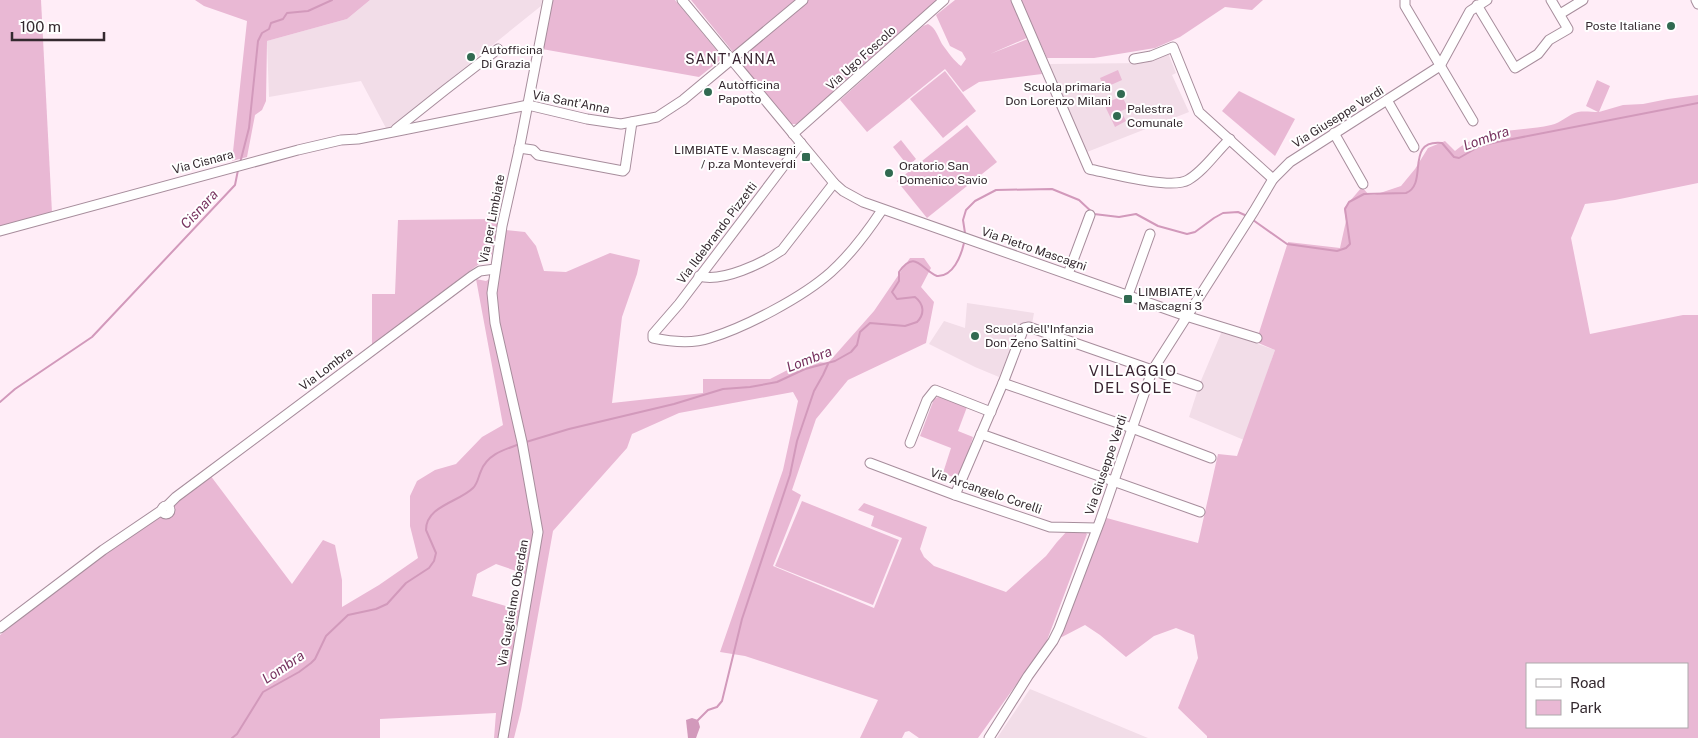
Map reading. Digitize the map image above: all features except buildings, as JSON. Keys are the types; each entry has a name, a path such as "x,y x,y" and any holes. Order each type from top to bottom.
{"street":[{"name":"Via per Limbiate","path":"522,442 495,323 492,293 504,217 520,148 548,0"},
{"name":"Via Pietro Mascagni","path":"682,0 834,183 843,191 882,210 1186,316 1257,338"},
{"name":"Via Sant'Anna","path":"415,127 528,105 621,124 657,117 669,110 803,0"},
{"name":"Via Ugo Foscolo","path":"793,134 944,0"},
{"path":"1016,0 1088,169 1180,184 1196,175 1230,139"},
{"path":"1404,0 1405,6 1441,63 1473,122"},
{"path":"1441,63 1470,11 1487,0"},
{"path":"1477,6 1515,68 1538,54 1549,40 1568,29 1551,0"},
{"path":"1560,14 1583,0"},
{"path":"1696,0 1698,4"},
{"path":"1134,59 1151,56 1172,48 1200,112 1273,179"},
{"path":"395,130 498,49"},
{"name":"Via Giuseppe Verdi","path":"989,738 1056,635 1097,528 1152,371 1254,212 1273,179 1290,162 1441,63"},
{"path":"1387,100 1414,147"},
{"path":"520,148 533,150 538,155 623,170 625,169 632,122"},
{"name":"Via Cisnara","path":"0,231 247,163 341,140 358,139 415,127"},
{"path":"1334,133 1363,184"},
{"name":"Via Ildebrando Pizzetti","path":"801,143 679,304 653,334 654,338 675,342 709,338 744,324 781,305 802,293 832,271 860,240 882,210"},
{"path":"699,276 707,278 720,277 764,261 777,254 834,183"},
{"path":"1068,274 1090,214"},
{"path":"1128,295 1150,234"},
{"name":"Via Lombra","path":"0,628 104,550 163,510 176,497 472,276 480,271 495,269"},
{"path":"956,494 1024,328 1029,327 1198,386"},
{"path":"1003,383 1211,458"},
{"path":"910,443 926,400 935,390 991,412"},
{"path":"981,434 1200,512"},
{"name":"Via Guglielmo Oberdan","path":"503,738 538,532 522,442"},
{"name":"Via Arcangelo Corelli","path":"870,463 1050,527 1097,528"}],"shaded area":[{"path":"370,0 542,0 541,6 387,130 361,81 269,97 267,41 347,19"},
{"name":"Scuola primaria Don Lorenzo Milani","path":"1168,53 1176,73 1172,75 1189,112 1087,152 1049,64 1144,63"},
{"name":"Scuola dell'Infanzia Don Zeno Saltini","path":"967,303 1034,313 1032,324 1020,327 999,377 929,344 944,321 965,328"},
{"path":"1222,331 1275,350 1244,440 1189,417 1200,383"},
{"path":"1030,689 1148,738 997,738"},
{"path":"692,718 698,720 700,727 696,738 688,738 686,720"}],"green space":[{"path":"0,0 41,0 52,213 0,227"},
{"path":"195,0 370,0 347,19 267,41 266,101 262,110 255,115 247,157 232,161 247,21 204,6"},
{"path":"551,0 675,0 723,58 699,77 542,49"},
{"path":"691,0 795,0 733,52"},
{"path":"808,0 940,0 798,124 791,124 739,61 740,56"},
{"path":"955,0 1263,0 1252,10 1225,7 1180,37 1155,48 1094,58 1047,58 1036,34 990,54 1028,39 1042,74 979,82 963,92 945,69 867,132 840,100 923,26 928,24 933,28 944,47 961,66 966,59 962,52 950,46 936,15"},
{"path":"1118,70 1122,80 1104,88 1100,78"},
{"path":"945,71 976,111 943,138 910,99"},
{"path":"1597,80 1610,86 1599,112 1623,105 1643,104 1698,95 1698,183 1615,200 1585,204 1571,238 1590,334 1683,315 1698,315 1698,738 1207,738 1178,708 1198,658 1194,635 1176,628 1154,636 1126,657 1085,625 1060,638 1103,517 1198,543 1218,454 1237,456 1275,350 1256,342 1288,242 1340,248 1346,221 1344,208 1362,187 1369,195 1374,195 1401,186 1415,169 1428,148 1445,141 1455,151 1467,143 1490,134 1551,125 1578,112 1598,112 1586,106"},
{"path":"1239,91 1295,119 1275,156 1222,111"},
{"name":"Palestra Comunale","path":"1122,96 1128,108 1121,111 1126,121 1115,127 1104,104"},
{"path":"967,125 997,162 927,218 897,181"},
{"path":"901,140 916,159 908,166 893,147"},
{"path":"496,219 500,223 492,254 372,346 372,294 395,294 398,220"},
{"path":"506,230 525,232 536,246 544,271 566,272 610,253 640,260 622,317 612,403 703,393 703,379 770,379 805,361 828,363 874,311 910,258 924,258 931,268 921,287 934,302 926,343 848,380 816,419 792,490 801,495 773,566 874,608 902,538 871,526 874,516 858,510 864,503 927,527 920,549 924,557 934,566 1006,592 1046,556 1068,530 1082,530 1087,534 1046,643 978,738 919,738 909,731 905,732 902,738 860,738 878,700 745,656 720,652 783,470 798,401 793,392 679,413 632,434 627,448 553,531 521,710 514,738 494,738 496,713 380,719 380,738 0,738 0,635 152,517 171,518 175,500 210,475 292,584 323,540 335,545 342,580 342,607 379,585 418,558 410,526 410,496 417,481 435,470 456,464 482,437 503,425 476,279 486,281 497,274","holes":["496,564 525,574 519,610 472,596 477,574"]},
{"path":"940,396 967,407 958,431 973,437 960,480 943,473 951,448 920,436 934,399"},
{"path":"802,501 899,540 873,605 775,566"}],"waterway":[{"name":"Cisnara","path":"240,163 249,128 258,41 262,33 269,29 271,23 283,19 287,13 308,11 332,0"},
{"name":"Lombra","path":"1253,220 1287,244 1337,251 1346,248 1350,244 1345,209 1349,202 1364,194 1406,193 1413,188 1420,155 1424,148 1430,144 1442,143 1454,157 1459,158 1480,146 1497,142 1698,103"},
{"name":"Cisnara","path":"0,402 15,389 92,337 235,185 238,170"},
{"name":"Lombra","path":"965,233 963,220 966,210 975,201 996,190 1052,189 1079,200 1094,214 1119,217 1136,214 1158,226 1187,234 1195,232 1223,213 1238,212 1247,216"},
{"name":"Lombra","path":"526,442 569,429 674,404 723,389 777,382 805,369 835,361 851,352 857,345 860,332 870,323 905,326 917,322 922,312 922,306 918,300 915,297 897,299 892,292 899,281 899,272 909,262 914,261 937,276 948,273 961,254 964,243"},
{"path":"698,720 708,710 717,707 722,701 742,619 790,475 797,441 814,391 828,364"},
{"name":"Lombra","path":"232,738 237,734 263,692 311,663 315,659 326,636 348,615 376,609 387,604 406,583 429,568 434,561 436,553 426,530 427,522 431,515 473,488 484,465 491,457 517,445"}],"place":[{"name":"Poste Italiane","path":"1671,26"},
{"name":"Autofficina Di Grazia","path":"471,57"},
{"name":"Autofficina Papotto","path":"708,92"},
{"name":"Scuola primaria Don Lorenzo Milani","path":"1121,94"},
{"name":"Palestra Comunale","path":"1117,116"},
{"name":"LIMBIATE v. Mascagni / p.za Monteverdi","path":"806,157"},
{"name":"Oratorio San Domenico Savio","path":"889,173"},
{"name":"LIMBIATE v. Mascagni 3","path":"1128,299"},
{"name":"Scuola dell'Infanzia Don Zeno Saltini","path":"975,336"}],"district":[{"name":"SANT'ANNA","path":"731,59"},
{"name":"VILLAGGIO DEL SOLE","path":"1133,378"}]}
